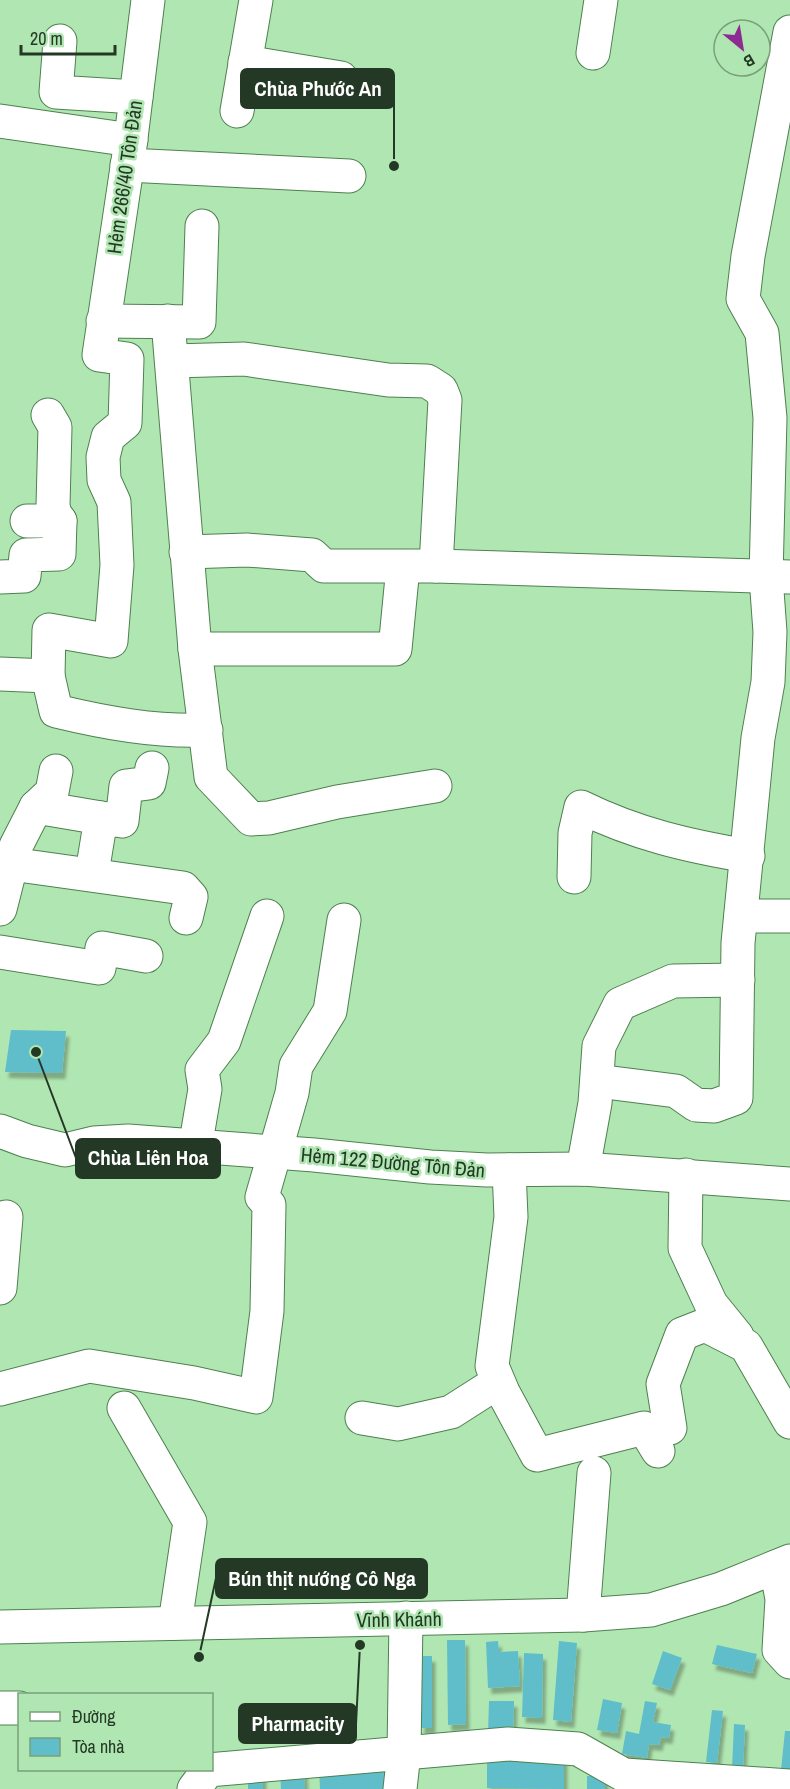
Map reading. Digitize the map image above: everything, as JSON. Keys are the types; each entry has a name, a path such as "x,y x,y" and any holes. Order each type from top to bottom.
{"street":[{"name":"Hẻm 266/40 Tôn Đản","path":"48,676 49,630 111,641 117,565 114,502 104,480 103,457 108,437 125,423 127,359 99,355 129,152 148,0"},
{"path":"237,111 256,0"},
{"path":"593,53 601,0"},
{"path":"597,1081 676,1091 696,1105 714,1106 736,1098 741,916 758,738 768,682 770,632 778,577 770,418 762,333 743,299 748,256 785,86 790,32"},
{"path":"60,41 56,92 136,98"},
{"path":"245,62 341,78"},
{"path":"0,121 129,152 349,176"},
{"path":"103,321 199,322 202,226"},
{"path":"168,321 195,649 211,777 251,819 269,819 337,802 435,786"},
{"path":"173,361 244,359 388,380 427,381 441,390 445,400 436,566"},
{"path":"0,577 24,576 26,555 59,554 60,521 53,506 55,427 48,415"},
{"path":"27,521 60,521"},
{"path":"186,552 247,550 312,555 324,566 436,566 778,577"},
{"path":"195,649 394,649 403,567"},
{"path":"0,675 48,676 56,711 102,722 171,732 206,730"},
{"path":"36,807 122,821 126,786 149,783 152,768"},
{"path":"0,909 16,846 36,807 52,792 56,771"},
{"path":"574,877 575,832 581,807 632,830 688,846 748,856"},
{"path":"92,873 101,818"},
{"path":"11,864 92,873 183,888 191,897 186,918"},
{"path":"195,1148 205,1089 202,1070 224,1041 267,916"},
{"path":"741,916 790,916"},
{"path":"0,1389 89,1366 194,1383 255,1397 264,1342 270,1239 269,1205 261,1197 292,1094 296,1066 330,1011 344,920"},
{"path":"0,952 99,968 102,948 146,956"},
{"path":"583,1169 597,1081 599,1046 620,1004 673,981 738,980"},
{"name":"Hẻm 122 Đường Tôn Đản","path":"0,1131 27,1141 65,1150 94,1143 128,1141 430,1167 509,1170 583,1169 790,1184"},
{"path":"509,1170 511,1217 492,1366 498,1382 537,1455 644,1428 664,1439 663,1384 682,1334 705,1324 746,1346"},
{"path":"686,1175 685,1248 711,1304 746,1346 790,1422"},
{"path":"0,1288 6,1217"},
{"path":"362,1418 398,1424 451,1412 498,1382"},
{"path":"124,1408 190,1522 175,1623"},
{"path":"583,1615 594,1473"},
{"path":"783,1564 779,1650 790,1662"},
{"name":"Vĩnh Khánh","path":"0,1627 583,1615 651,1610 721,1589 783,1564"},
{"path":"400,1789 404,1753 406,1618"},
{"path":"0,1708 18,1708"},
{"path":"213,1770 508,1744 578,1749 624,1775 790,1786"},
{"path":"194,1789 207,1771"}],"building":[{"path":"11,1030 66,1031 62,1073 5,1072"},
{"path":"447,1640 465,1640 466,1724 448,1725"},
{"path":"498,1641 499,1652 518,1651 520,1686 488,1688 486,1642"},
{"path":"559,1641 577,1643 571,1722 553,1720"},
{"path":"717,1645 757,1654 752,1673 712,1664"},
{"path":"663,1651 682,1658 670,1690 652,1684"},
{"path":"524,1653 543,1654 542,1718 522,1717"},
{"path":"421,1656 432,1656 432,1728 421,1728"},
{"path":"603,1699 622,1703 617,1733 597,1730"},
{"path":"489,1701 514,1701 513,1734 488,1734"},
{"path":"645,1701 657,1703 653,1722 671,1725 669,1738 661,1737 659,1745 649,1744 647,1758 622,1754 626,1731 639,1734"},
{"path":"712,1710 723,1711 717,1763 706,1762"},
{"path":"734,1724 745,1725 743,1768 732,1768"},
{"path":"785,1731 790,1731 790,1771 781,1770"},
{"path":"564,1750 564,1789 487,1788 487,1751"},
{"path":"383,1758 384,1789 320,1789 319,1767"},
{"path":"304,1764 305,1789 281,1789 280,1770"},
{"path":"248,1769 263,1770 263,1789 248,1789"},
{"path":"587,1776 605,1776 605,1789 587,1789"}],"place":[{"name":"Chùa Phước An","path":"394,166"},
{"name":"Chùa Liên Hoa","path":"36,1052"},
{"name":"Pharmacity","path":"360,1645"},
{"name":"Bún thịt nướng Cô Nga","path":"199,1657"}]}
